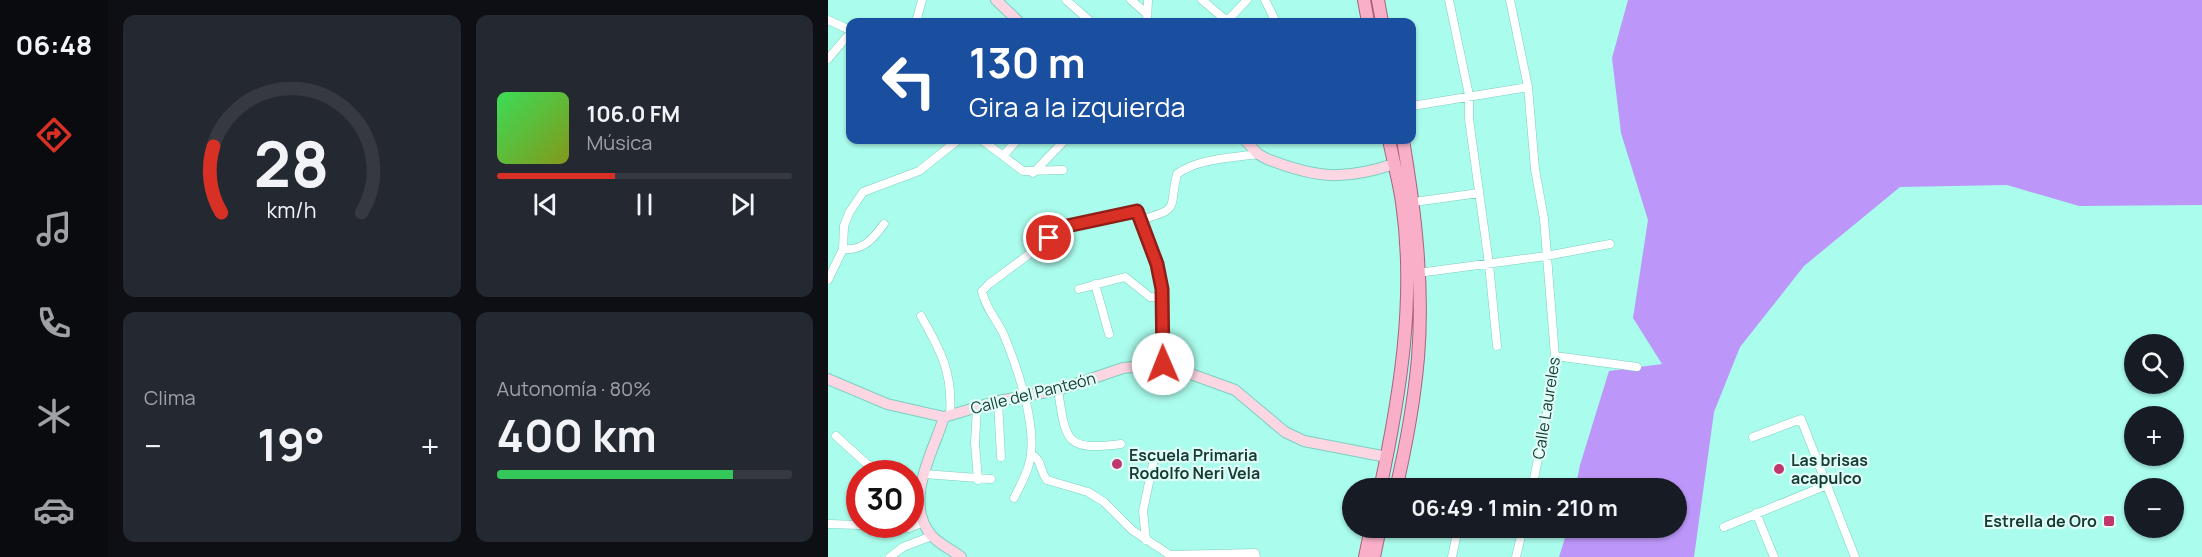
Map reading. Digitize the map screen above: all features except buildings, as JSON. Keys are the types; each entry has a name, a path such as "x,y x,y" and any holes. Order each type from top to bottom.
{"main road":[{"path":"1364,0 1367,18"},
{"path":"1378,0 1381,18"},
{"path":"1382,478 1405,358 1407,270 1402,202 1390,144"},
{"path":"1398,478 1410,426 1418,357 1418,273 1414,202 1404,144"},
{"path":"1391,478 1401,436 1399,399"},
{"path":"1365,557 1369,538"},
{"path":"1374,557 1378,538"},
{"path":"1381,557 1386,538"}],"street":[{"path":"917,18 922,0"},
{"path":"1066,0 1086,18"},
{"path":"1131,0 1147,14"},
{"path":"1146,18 1148,0"},
{"path":"1202,0 1223,18"},
{"path":"1230,18 1247,0"},
{"path":"1265,0 1274,18"},
{"path":"1449,0 1469,95 1469,119 1489,264 1497,346"},
{"name":"Calle Laureles","path":"1510,0 1528,87 1535,169 1544,219 1555,356 1551,391 1534,478"},
{"path":"998,1 1015,18"},
{"path":"828,20 846,30"},
{"path":"828,59 846,37"},
{"path":"1416,105 1528,87"},
{"path":"828,280 843,249 844,226 863,192 919,171 953,144"},
{"path":"987,144 1023,171 1033,173 1063,170"},
{"path":"1003,156 1014,144"},
{"path":"1033,173 1061,144"},
{"path":"1249,144 1258,154 1281,164 1332,176 1358,175 1394,164"},
{"path":"1141,220 1165,213 1171,208 1177,174 1184,169 1205,162 1258,154"},
{"path":"1414,202 1479,193"},
{"path":"1014,498 1029,466 1031,454 1029,421 1014,360 982,291 1067,226 1137,211 1157,264 1162,298 1163,364"},
{"path":"843,249 852,250 864,246 884,224"},
{"path":"1418,273 1546,256 1610,244"},
{"path":"1079,289 1125,277 1150,297 1162,298"},
{"path":"1095,284 1108,334"},
{"path":"921,316 944,357 952,390 947,416 924,474 978,480 991,479"},
{"path":"1555,356 1636,367"},
{"name":"Calle del Panteón","path":"947,416 998,401 1058,390 1123,368 1163,364 1235,390 1285,432 1304,441 1387,457"},
{"path":"828,379 887,404 947,416"},
{"path":"1058,390 1062,419 1071,440 1080,446 1121,444"},
{"path":"998,401 1001,457"},
{"path":"977,406 975,443 978,480"},
{"path":"1753,437 1801,418 1852,556"},
{"path":"836,436 863,460"},
{"path":"1031,454 1040,463 1042,475 1047,480 1088,492 1104,502 1146,540 1170,555 1255,554 1256,557"},
{"path":"1146,540 1143,511 1154,459"},
{"path":"1724,527 1827,485"},
{"path":"1756,513 1774,557"},
{"path":"828,524 846,525"},
{"path":"924,524 932,536 961,557"},
{"path":"890,557 903,547 932,536"},
{"path":"1452,557 1456,538"},
{"path":"1516,557 1521,538"}],"shaded area":[{"path":"1628,0 2202,0 2202,205 2079,206 2007,185 1900,187 1804,266 1740,347 1714,412 1694,557 1559,557 1565,538 1687,538 1687,478 1577,478 1609,371 1662,364 1633,318 1648,220 1621,133 1612,58"}],"place":[{"name":"Escuela Primaria Rodolfo Neri Vela","path":"1117,464"},
{"name":"Las brisas acapulco","path":"1779,469"},
{"name":"Estrella de Oro","path":"2109,521"}],"route":[{"path":"1049,238 1067,226 1137,211 1157,264 1162,289 1163,364"}]}
